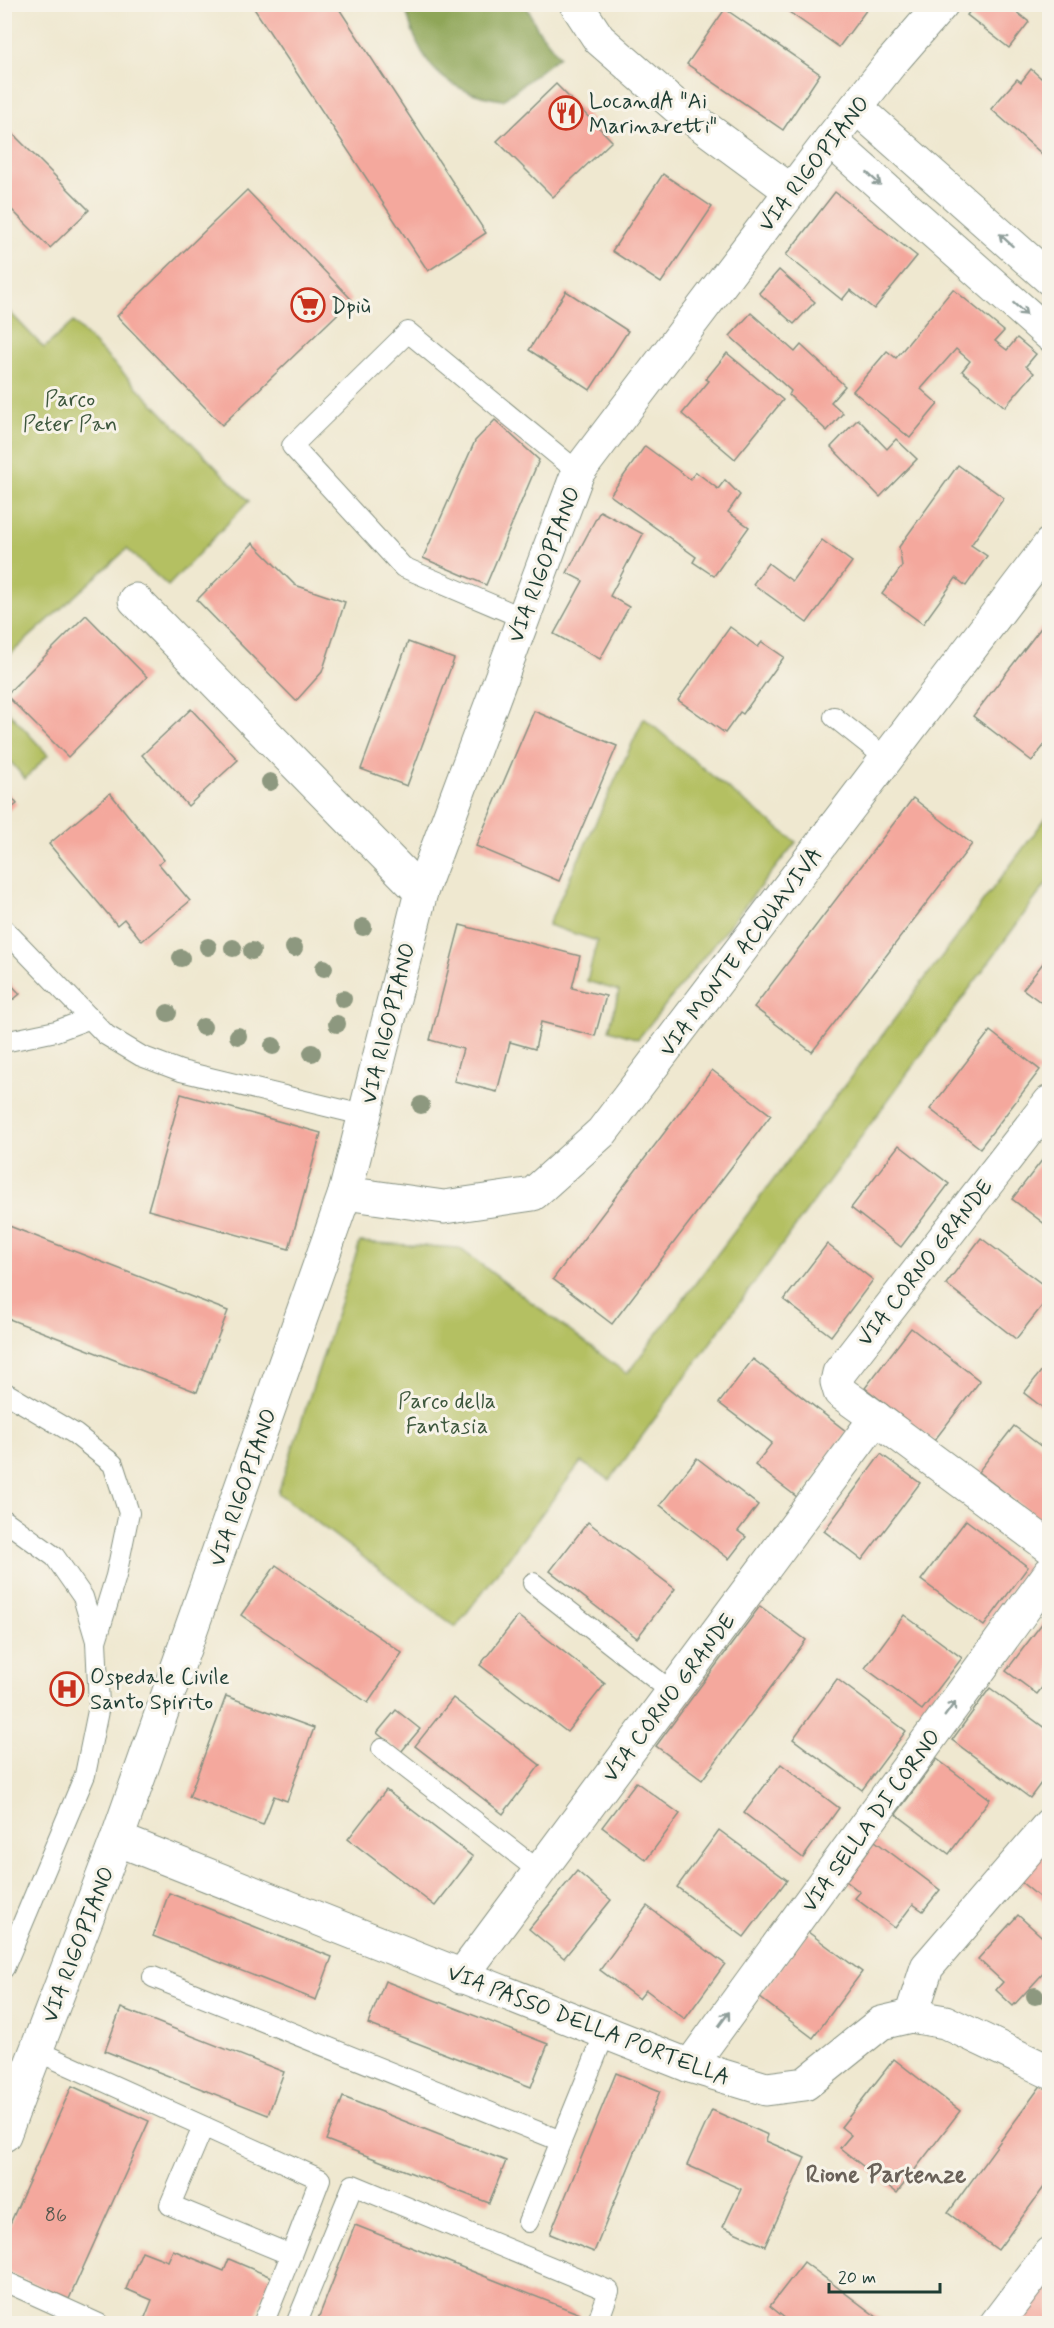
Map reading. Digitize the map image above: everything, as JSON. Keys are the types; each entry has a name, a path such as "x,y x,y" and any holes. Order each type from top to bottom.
{"street":[{"path":"576,4 599,39 677,107 791,191"},
{"name":"VIA RIGOPIANO","path":"4,2135 117,1839 345,1193 421,892 578,472 830,140 942,4"},
{"path":"856,107 1050,279"},
{"path":"830,140 1050,335"},
{"name":"VIA MONTE ACQUAVIVA","path":"345,1193 444,1207 533,1194 602,1132 1050,544"},
{"path":"135,600 421,892"},
{"name":"VIA CORNO GRANDE","path":"1050,1101 839,1372 837,1382 840,1392 1050,1547"},
{"name":"VIA CORNO GRANDE","path":"461,1977 876,1418"},
{"name":"VIA SELLA DI CORNO","path":"690,2066 1050,1573"},
{"path":"911,2016 927,1967 1050,1824"},
{"name":"VIA PASSO DELLA PORTELLA","path":"117,1839 690,2066 766,2089 806,2084 881,2023 911,2016 945,2022 1050,2072"},
{"path":"996,2324 1050,2253"}],"lane":[{"path":"523,618 403,567 292,446 408,332 578,472"},
{"path":"834,717 887,759"},
{"path":"4,929 106,1035 141,1056 181,1071 363,1115"},
{"path":"4,1042 56,1031 90,1018"},
{"path":"4,1392 75,1434 113,1464 129,1513 116,1576 96,1641"},
{"path":"4,1521 55,1557 83,1597 96,1641 99,1706 85,1775 4,1968"},
{"path":"533,1583 672,1692"},
{"path":"382,1749 539,1871"},
{"path":"153,1977 561,2141"},
{"path":"528,2222 605,2033"},
{"path":"37,2051 320,2179 263,2324"},
{"path":"203,2127 170,2205 291,2255"},
{"path":"296,2324 353,2185 609,2291 597,2324"},
{"path":"4,2282 99,2324"}],"green space":[{"path":"405,5 526,5 537,28 559,56 503,100 482,96 464,90 436,71 417,43"},
{"name":"Parco Peter Pan","path":"5,307 44,348 73,322 249,501 168,586 127,549 5,659 4,453 11,446 5,439"},
{"path":"5,708 48,755 25,779 5,755"},
{"path":"644,718 717,780 796,842 638,1039 609,1030 619,991 587,981 597,941 548,925"},
{"name":"Parco della Fantasia","path":"1049,814 1049,880 610,1480 581,1462 456,1627 278,1493 360,1242 459,1248 627,1374"}],"building":[{"path":"251,4 336,4 486,233 428,271"},
{"path":"975,4 1006,4 1029,22 1009,48 967,15"},
{"path":"779,5 870,5 839,47"},
{"path":"725,9 820,74 783,130 687,64"},
{"path":"1031,69 1050,86 1050,161 991,109 1017,79 1021,82"},
{"path":"556,84 612,141 553,197 497,141"},
{"path":"4,125 89,210 50,248 4,202"},
{"path":"663,174 712,207 661,283 612,251"},
{"path":"247,190 352,300 222,425 117,316"},
{"path":"835,192 917,256 874,309 850,290 842,300 786,255"},
{"path":"779,270 815,302 794,324 759,293"},
{"path":"953,289 1004,331 995,341 1007,350 1017,338 1036,354 1026,366 1034,373 1005,407 962,371 970,361 956,349 921,389 938,404 910,438 853,391 887,351 896,358"},
{"path":"566,291 628,331 590,390 529,350"},
{"path":"751,313 795,352 801,345 845,386 831,402 843,413 827,431 789,395 791,391 730,336"},
{"path":"727,353 783,400 735,459 682,414 709,381 706,379"},
{"path":"858,419 887,449 896,439 917,459 880,497 831,447"},
{"path":"495,420 539,460 486,585 423,558 475,441"},
{"path":"645,446 690,479 696,472 718,489 725,480 740,495 728,512 749,527 714,576 693,562 696,557 610,495"},
{"path":"958,465 1004,498 971,545 987,556 966,586 956,578 923,624 882,594 902,566 899,547"},
{"path":"600,511 643,534 610,596 629,607 600,659 554,634 583,581 567,573"},
{"path":"822,540 852,562 807,623 753,584 768,563 792,581"},
{"path":"253,543 295,585 345,602 322,672 296,701 197,600"},
{"path":"86,615 147,677 68,757 6,695"},
{"path":"1050,616 1050,738 1032,761 973,716"},
{"path":"730,627 758,647 762,642 784,657 743,714 740,712 725,733 678,700"},
{"path":"408,642 454,659 407,786 361,769"},
{"path":"191,709 238,760 188,806 142,755"},
{"path":"534,711 617,746 559,881 476,846"},
{"path":"4,788 17,804 4,814"},
{"path":"110,793 164,860 159,864 190,901 142,941 124,919 117,925 49,844"},
{"path":"913,798 972,844 812,1052 754,1007"},
{"path":"460,925 580,956 572,988 606,996 595,1036 541,1022 535,1049 510,1042 497,1092 454,1081 463,1049 430,1040"},
{"path":"1050,954 1050,1009 1023,989"},
{"path":"4,977 20,994 14,999 4,1000"},
{"path":"990,1031 1040,1070 980,1148 930,1109"},
{"path":"712,1070 771,1115 612,1324 553,1279"},
{"path":"181,1094 321,1133 289,1249 148,1210"},
{"path":"899,1145 949,1184 901,1247 851,1208"},
{"path":"1050,1150 1050,1228 1012,1199"},
{"path":"4,1224 228,1311 197,1392 4,1317"},
{"path":"981,1238 1050,1290 1050,1296 1016,1339 946,1284"},
{"path":"827,1244 873,1280 831,1336 784,1300"},
{"path":"911,1328 980,1381 934,1441 865,1388"},
{"path":"753,1359 847,1432 797,1497 755,1465 772,1443 719,1403"},
{"path":"1050,1360 1050,1413 1024,1393"},
{"path":"1014,1426 1050,1453 1050,1527 978,1472"},
{"path":"881,1454 920,1483 862,1560 824,1531"},
{"path":"697,1458 758,1505 738,1531 746,1537 729,1559 660,1505"},
{"path":"966,1520 1028,1567 984,1626 921,1580"},
{"path":"588,1522 675,1589 637,1638 550,1571"},
{"path":"276,1565 402,1653 368,1703 241,1615"},
{"path":"760,1606 806,1640 702,1780 656,1746"},
{"path":"1050,1613 1050,1689 1044,1685 1037,1694 1006,1671"},
{"path":"904,1615 962,1658 922,1710 865,1668"},
{"path":"518,1616 605,1684 567,1732 480,1665"},
{"path":"837,1679 906,1731 862,1790 793,1739"},
{"path":"990,1688 1050,1732 1050,1771 1030,1798 952,1740"},
{"path":"226,1696 314,1728 287,1801 274,1796 263,1825 189,1797"},
{"path":"453,1698 540,1765 503,1814 415,1746"},
{"path":"396,1710 420,1729 401,1752 377,1733"},
{"path":"937,1759 990,1799 949,1854 896,1814"},
{"path":"781,1764 839,1808 803,1858 744,1813"},
{"path":"636,1782 680,1814 646,1860 602,1827"},
{"path":"386,1790 473,1857 435,1906 348,1839"},
{"path":"719,1830 787,1880 744,1937 677,1887"},
{"path":"1050,1837 1050,1906 1015,1877"},
{"path":"875,1841 940,1890 923,1911 913,1904 895,1928 855,1898 860,1892 846,1881"},
{"path":"577,1871 611,1900 564,1958 529,1929"},
{"path":"169,1893 332,1957 316,2000 153,1936"},
{"path":"647,1906 725,1964 685,2019 646,1990 639,1999 600,1970"},
{"path":"1018,1915 1050,1944 1050,1966 1013,2006 996,1990 1003,1982 978,1959"},
{"path":"808,1932 862,1972 813,2038 759,1997"},
{"path":"385,1981 548,2044 531,2087 368,2024"},
{"path":"121,2008 284,2072 268,2115 105,2051"},
{"path":"894,2059 960,2111 897,2193 840,2148 851,2135 841,2127"},
{"path":"616,2073 660,2091 594,2252 550,2234"},
{"path":"1042,2084 1050,2089 1050,2179 998,2250 948,2213"},
{"path":"72,2086 149,2121 69,2299 4,2270 4,2237"},
{"path":"343,2097 506,2161 489,2203 326,2140"},
{"path":"712,2110 768,2135 766,2141 805,2158 765,2246 723,2227 741,2189 687,2165"},
{"path":"355,2225 580,2314 576,2324 316,2324"},
{"path":"173,2250 224,2271 229,2259 271,2277 253,2324 152,2324 144,2320 152,2300 126,2289 142,2251 168,2261"},
{"path":"1050,2259 1050,2324 998,2324"},
{"path":"804,2262 886,2324 792,2324 770,2306"}],"place":[{"name":"LocandA \"Ai Marinaretti\"","path":"566,113"},
{"name":"Dpiù","path":"308,305"},
{"name":"Ospedale Civile Santo Spirito","path":"67,1689"}],"district":[{"name":"Rione Partenze","path":"886,2174"}]}
